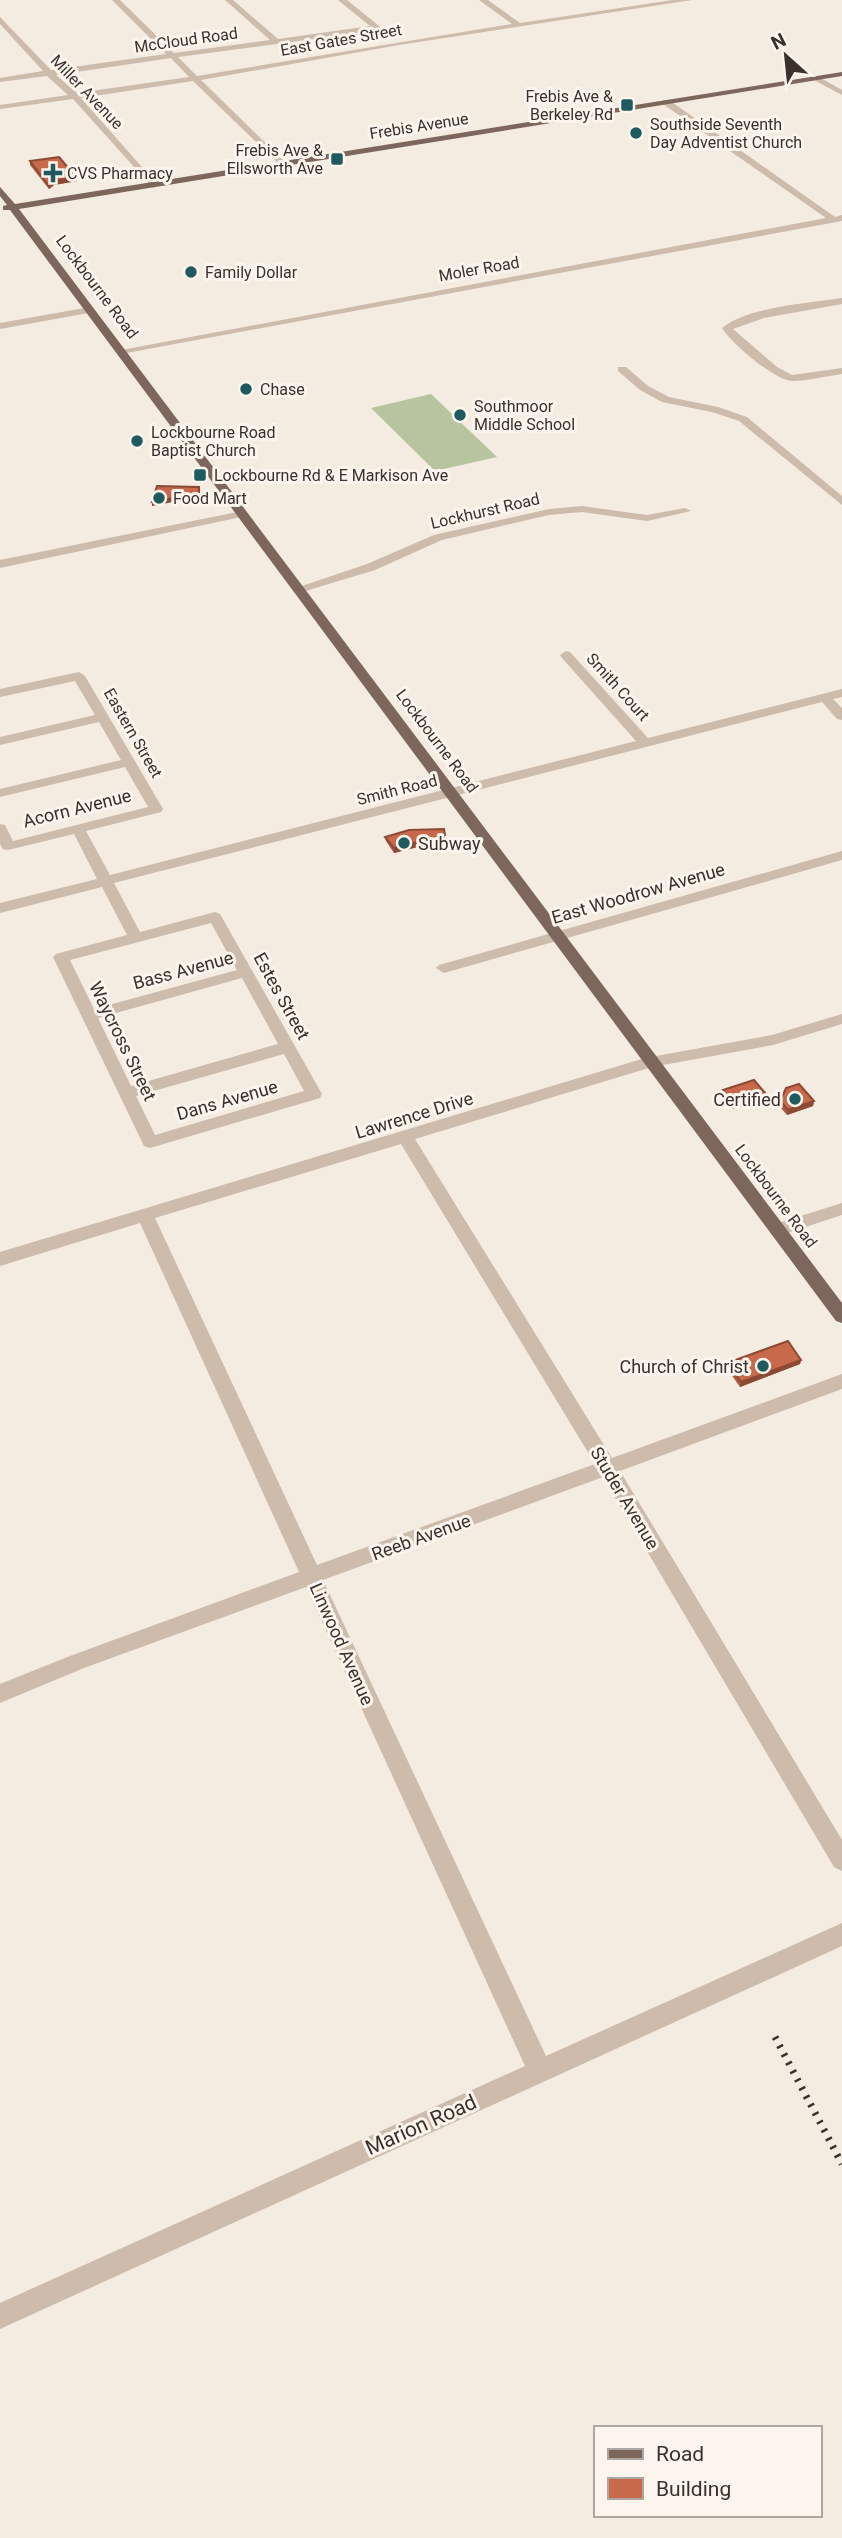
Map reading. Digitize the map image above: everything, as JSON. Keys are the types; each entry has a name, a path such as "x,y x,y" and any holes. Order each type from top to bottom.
{"main road":[{"name":"Frebis Avenue","path":"0,209 842,74"},
{"name":"Lockbourne Road","path":"0,190 842,1316"}],"street":[{"path":"116,0 282,164"},
{"path":"229,0 276,41"},
{"path":"342,0 399,43"},
{"path":"483,0 518,25"},
{"name":"East Gates Street","path":"0,107 195,79 399,43 688,0"},
{"name":"Miller Avenue","path":"0,19 49,73 75,96 153,185"},
{"name":"McCloud Road","path":"0,80 376,27"},
{"path":"817,78 842,93"},
{"path":"666,102 838,219"},
{"name":"Moler Road","path":"121,351 838,219"},
{"path":"842,301 729,325 727,331 774,369 791,378 842,371"},
{"path":"0,326 90,310"},
{"path":"622,369 644,388 666,400 714,409 743,419 842,502"},
{"name":"Lockhurst Road","path":"299,589 371,567 425,541 549,512 582,509 647,518 685,511"},
{"path":"0,564 242,514"},
{"name":"Smith Court","path":"566,655 645,743"},
{"name":"Eastern Street","path":"0,693 79,676 156,809"},
{"name":"Smith Road","path":"0,908 842,693"},
{"path":"824,698 842,716"},
{"path":"0,741 103,717"},
{"path":"0,793 129,762"},
{"name":"Acorn Avenue","path":"0,828 8,846 156,809"},
{"path":"78,828 136,937"},
{"name":"East Woodrow Avenue","path":"444,968 842,855"},
{"name":"Estes Street","path":"136,937 215,917 314,1094"},
{"name":"Waycross Street","path":"136,937 61,957 150,1142"},
{"name":"Bass Avenue","path":"89,1015 246,972"},
{"name":"Lawrence Drive","path":"0,1259 651,1062 774,1040 842,1019"},
{"path":"126,1093 288,1047"},
{"name":"Dans Avenue","path":"150,1142 314,1094"},
{"name":"Studer Avenue","path":"406,1138 502,1291 842,1860"},
{"path":"778,1230 842,1209"},
{"name":"Linwood Avenue","path":"145,1216 540,2071"},
{"name":"Reeb Avenue","path":"0,1693 842,1381"},
{"name":"Marion Road","path":"0,2316 842,1934"}],"green space":[{"path":"431,394 497,457 435,471 371,408"}],"building":[{"name":"CVS Pharmacy","path":"59,157 76,177 53,181 48,185 30,161"},
{"path":"157,486 199,487 199,493 152,502"},
{"path":"444,829 445,835 394,848 385,837 409,830"},
{"path":"754,1080 766,1094 734,1104 723,1090"},
{"name":"Certified","path":"799,1084 814,1101 788,1110 780,1101 786,1088"},
{"name":"Church of Christ","path":"788,1341 801,1360 741,1382 727,1363"}],"railway":[{"path":"775,2037 842,2164"}],"place":[{"name":"Frebis Ave & Berkeley Rd","path":"627,105"},
{"name":"Southside Seventh Day Adventist Church","path":"636,133"},
{"name":"Frebis Ave & Ellsworth Ave","path":"337,159"},
{"name":"CVS Pharmacy","path":"53,173"},
{"name":"Family Dollar","path":"191,272"},
{"name":"Chase","path":"246,389"},
{"name":"Southmoor Middle School","path":"460,415"},
{"name":"Lockbourne Road Baptist Church","path":"137,441"},
{"name":"Lockbourne Rd & E Markison Ave","path":"200,475"},
{"name":"Food Mart","path":"159,498"},
{"name":"Subway","path":"404,843"},
{"name":"Certified","path":"795,1099"},
{"name":"Church of Christ","path":"763,1366"}]}
